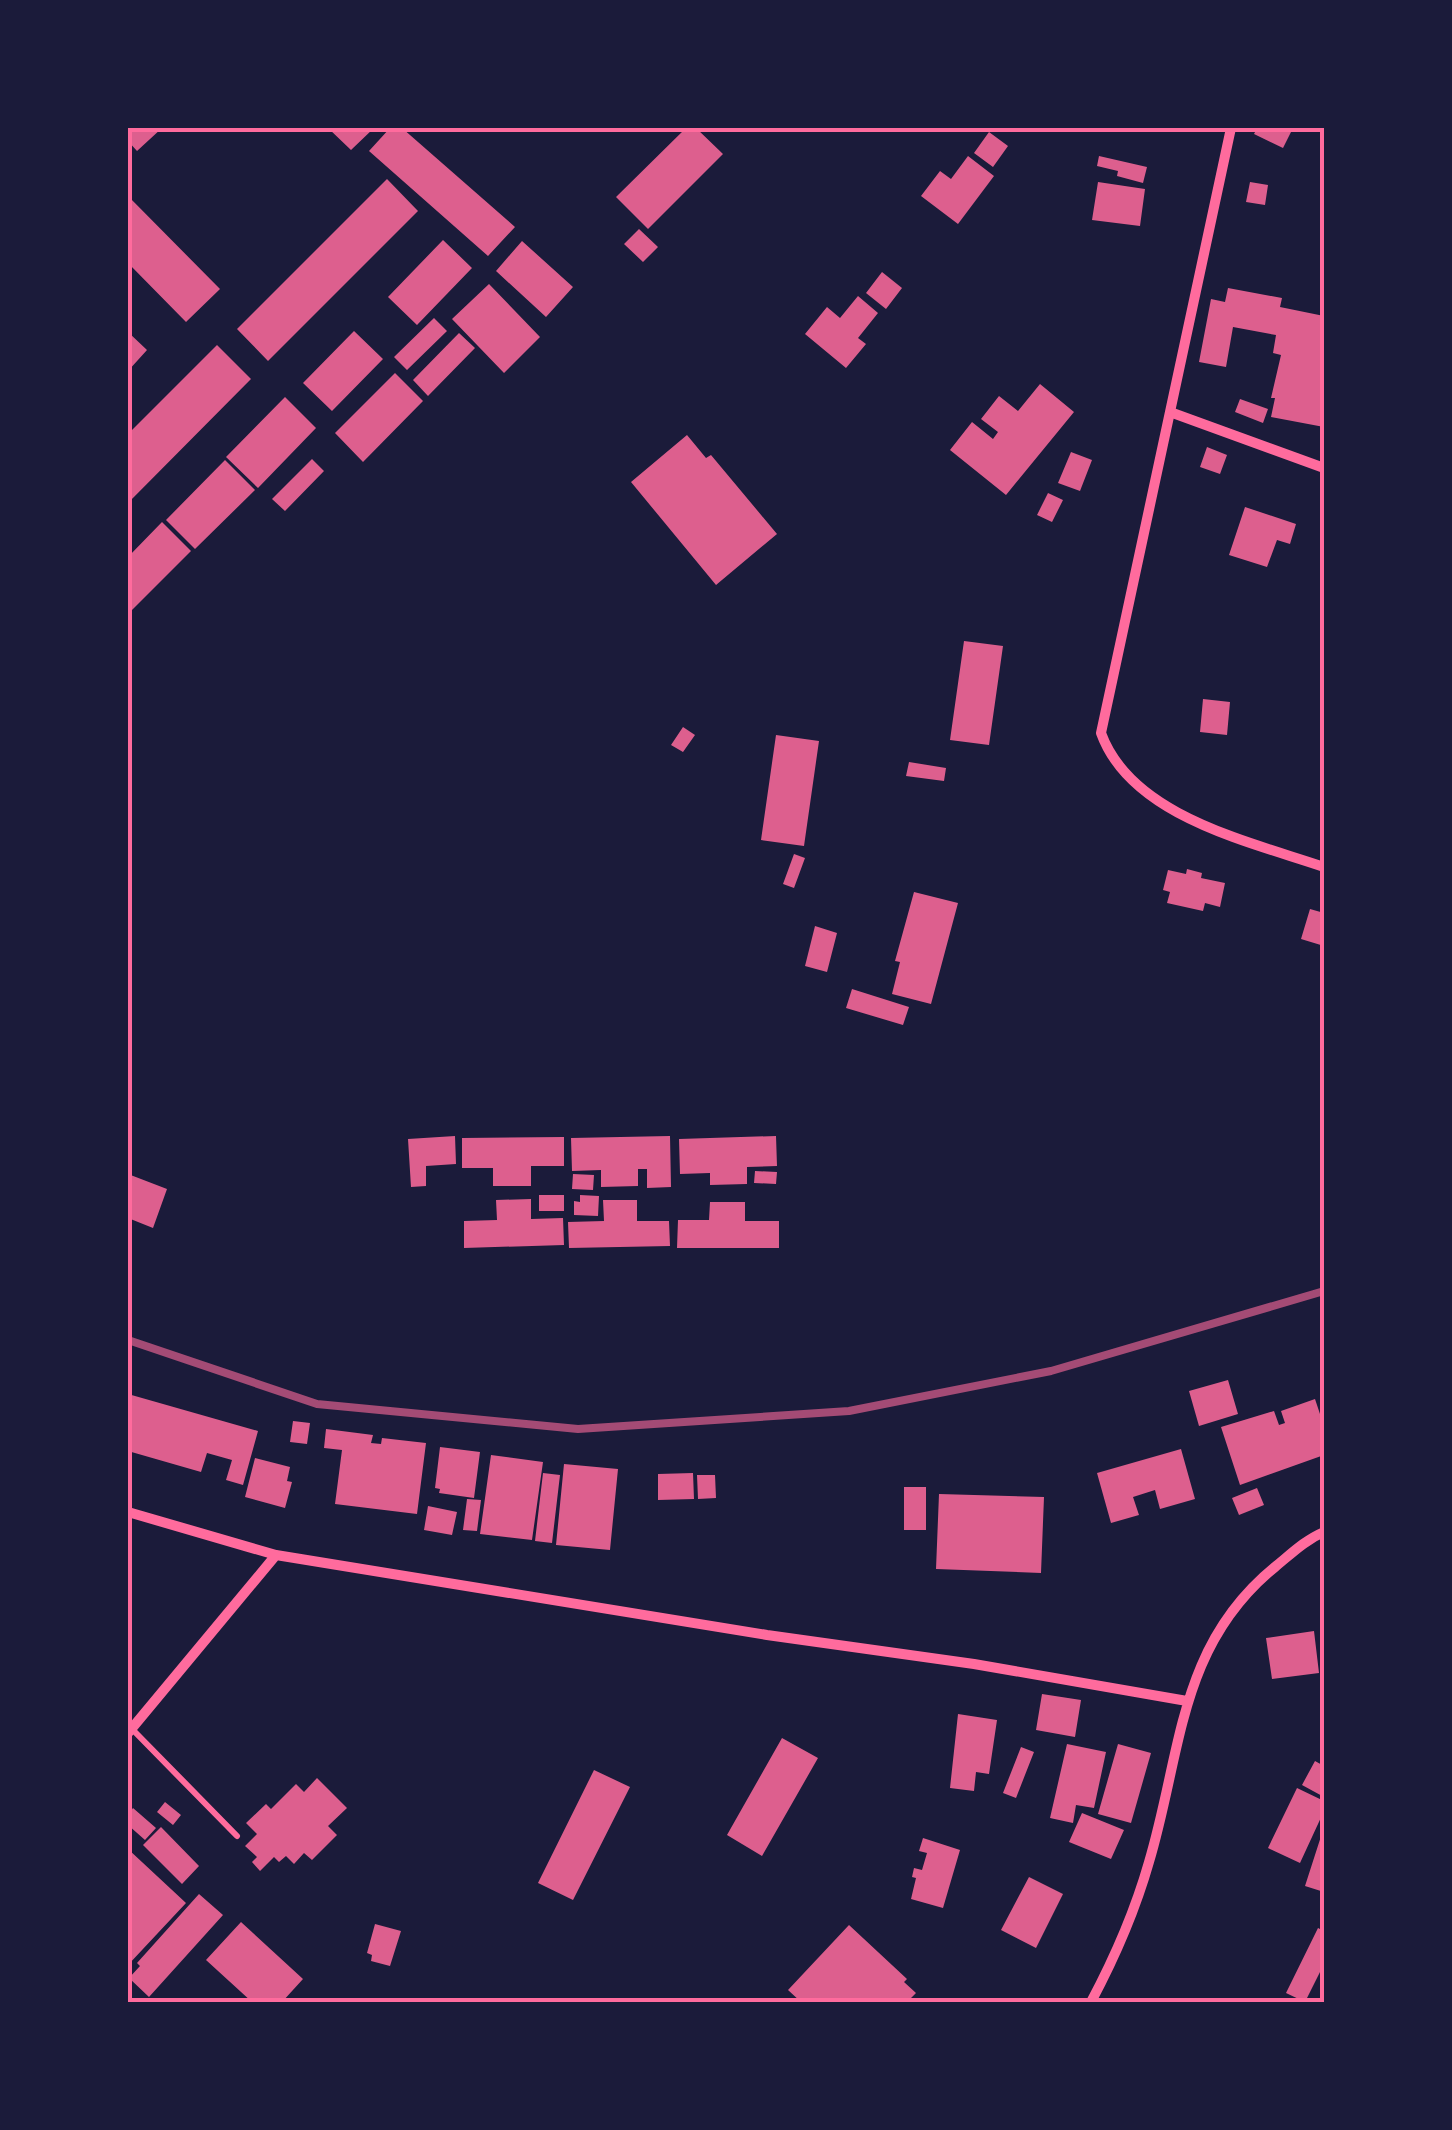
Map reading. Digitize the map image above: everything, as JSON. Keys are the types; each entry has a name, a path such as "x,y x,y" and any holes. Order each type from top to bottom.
{"street":[{"path":"1230,128 1101,733 1109,754 1129,780 1176,812 1324,867"},
{"path":"1170,412 1324,468"},
{"path":"128,1512 276,1555 1187,1701"},
{"path":"1091,2002 1118,1952 1150,1861 1187,1701 1209,1644 1248,1589 1324,1532"},
{"path":"129,1731 276,1555"}],"lane":[{"path":"129,1731 237,1836"}],"building":[{"path":"128,128 162,128 137,151 128,141"},
{"path":"328,128 374,128 351,150"},
{"path":"390,128 402,128 515,227 488,256 369,151"},
{"path":"686,128 696,128 723,154 648,229 616,197"},
{"path":"1257,128 1293,128 1283,148 1254,134"},
{"path":"989,132 1008,146 993,167 974,153"},
{"path":"968,156 994,176 958,224 921,196 940,171 951,179"},
{"path":"1099,156 1147,167 1143,183 1097,166"},
{"path":"387,179 418,211 268,361 237,329"},
{"path":"1098,182 1145,189 1140,226 1092,220"},
{"path":"1250,182 1268,185 1265,205 1246,202"},
{"path":"128,196 220,289 186,322 128,263"},
{"path":"639,229 658,247 643,262 624,244"},
{"path":"443,240 472,268 417,325 388,297"},
{"path":"522,241 573,287 546,317 496,271"},
{"path":"882,272 902,288 886,309 866,293"},
{"path":"489,284 540,337 504,373 452,319"},
{"path":"1228,288 1282,298 1280,307 1324,316 1324,427 1271,417 1275,398 1271,398 1281,355 1273,353 1276,335 1233,327 1226,367 1199,362 1211,299 1225,302"},
{"path":"858,296 878,313 858,338 866,344 846,368 805,334 827,307 840,318"},
{"path":"434,318 447,331 407,370 394,357"},
{"path":"354,331 383,359 332,411 303,383"},
{"path":"128,332 147,350 128,371"},
{"path":"459,333 475,348 428,396 413,380"},
{"path":"217,345 251,379 128,503 128,434"},
{"path":"395,373 423,401 363,462 335,433"},
{"path":"1040,384 1074,412 1006,495 950,450 972,422 993,439 998,432 981,419 999,396 1018,411"},
{"path":"285,397 316,428 258,488 226,457"},
{"path":"1240,399 1268,409 1263,423 1235,412"},
{"path":"687,435 706,458 711,455 777,534 716,585 631,482"},
{"path":"1207,447 1227,455 1220,474 1200,467"},
{"path":"1071,452 1092,460 1080,491 1058,483"},
{"path":"312,459 324,471 285,511 272,499"},
{"path":"225,460 255,490 195,549 166,520"},
{"path":"1048,493 1063,500 1052,522 1037,515"},
{"path":"1245,507 1296,524 1290,544 1277,540 1267,567 1229,555"},
{"path":"162,522 191,551 132,610 128,606 128,557"},
{"path":"964,641 1003,646 989,745 950,740"},
{"path":"1203,699 1230,702 1227,735 1200,732"},
{"path":"683,727 695,735 683,752 671,745"},
{"path":"776,735 819,741 804,846 761,840"},
{"path":"909,762 946,768 944,781 906,776"},
{"path":"794,854 805,858 794,888 783,884"},
{"path":"1187,869 1202,873 1201,878 1225,883 1220,907 1205,903 1203,911 1167,903 1170,892 1163,890 1168,870 1186,874"},
{"path":"914,892 958,903 931,1004 892,994 900,962 895,961"},
{"path":"1310,909 1324,913 1324,946 1301,939"},
{"path":"815,926 837,933 827,972 805,966"},
{"path":"852,989 909,1007 903,1025 846,1008"},
{"path":"455,1136 456,1164 426,1166 426,1186 411,1187 408,1139"},
{"path":"670,1136 671,1187 647,1188 647,1169 638,1169 638,1186 601,1187 601,1170 572,1171 571,1138"},
{"path":"776,1136 777,1166 747,1167 747,1184 710,1185 710,1173 680,1174 679,1139"},
{"path":"564,1137 564,1166 531,1166 531,1186 493,1186 493,1168 462,1168 462,1138"},
{"path":"755,1171 777,1172 776,1184 754,1183"},
{"path":"128,1174 167,1189 153,1228 128,1218"},
{"path":"573,1174 594,1175 593,1190 572,1189"},
{"path":"539,1195 564,1195 564,1211 539,1211"},
{"path":"580,1195 599,1196 598,1216 574,1215 574,1201 580,1202"},
{"path":"531,1199 531,1219 563,1218 564,1245 464,1248 464,1221 497,1220 496,1200"},
{"path":"603,1200 637,1200 637,1221 669,1221 670,1246 569,1248 568,1222 604,1221"},
{"path":"710,1202 745,1202 745,1221 779,1221 779,1248 677,1248 678,1220 709,1220"},
{"path":"1228,1380 1238,1414 1199,1426 1189,1391"},
{"path":"128,1394 258,1431 243,1485 226,1480 232,1460 207,1453 201,1472 128,1451"},
{"path":"1315,1399 1324,1426 1324,1455 1240,1485 1221,1427 1274,1411 1279,1425 1285,1423 1281,1411"},
{"path":"293,1421 310,1423 307,1444 290,1442"},
{"path":"326,1429 373,1435 371,1443 381,1444 382,1438 426,1443 417,1514 335,1504 342,1450 324,1448"},
{"path":"440,1447 480,1452 474,1498 439,1493 440,1489 435,1488"},
{"path":"1181,1449 1195,1499 1160,1509 1155,1490 1133,1497 1139,1515 1111,1523 1097,1473"},
{"path":"491,1455 543,1462 532,1540 480,1534"},
{"path":"255,1458 290,1467 287,1481 292,1482 285,1508 245,1497"},
{"path":"564,1464 618,1469 610,1550 556,1545"},
{"path":"543,1473 560,1475 552,1543 535,1541"},
{"path":"693,1473 694,1499 658,1500 658,1474"},
{"path":"697,1475 715,1475 716,1498 698,1499"},
{"path":"904,1487 926,1487 926,1530 904,1530"},
{"path":"1257,1488 1264,1505 1239,1515 1232,1498"},
{"path":"939,1494 1044,1497 1041,1573 936,1569"},
{"path":"467,1499 481,1500 477,1531 463,1530"},
{"path":"428,1506 457,1512 452,1535 424,1530"},
{"path":"1314,1631 1319,1673 1272,1679 1266,1638"},
{"path":"1042,1694 1081,1700 1075,1737 1036,1730"},
{"path":"958,1714 997,1720 989,1774 976,1772 974,1791 950,1788"},
{"path":"782,1738 818,1758 762,1856 727,1835"},
{"path":"1067,1744 1106,1752 1094,1808 1076,1805 1073,1823 1050,1818"},
{"path":"1118,1744 1151,1753 1131,1823 1098,1814"},
{"path":"1021,1747 1034,1752 1016,1798 1003,1793"},
{"path":"1315,1761 1324,1766 1324,1797 1302,1785"},
{"path":"594,1770 630,1787 573,1900 538,1883"},
{"path":"317,1778 347,1808 328,1826 337,1835 312,1860 304,1853 294,1864 286,1856 279,1862 274,1857 260,1871 252,1862 257,1857 245,1846 257,1834 246,1823 266,1804 271,1809 296,1784 304,1792"},
{"path":"1297,1788 1324,1801 1324,1811 1300,1863 1268,1848"},
{"path":"165,1802 181,1815 173,1825 157,1812"},
{"path":"133,1808 156,1828 145,1840 128,1825"},
{"path":"1082,1813 1124,1830 1111,1859 1069,1842"},
{"path":"161,1827 199,1866 182,1884 143,1845"},
{"path":"1324,1827 1324,1892 1305,1886"},
{"path":"923,1838 960,1850 943,1908 911,1899 914,1868 922,1870 927,1853 919,1851"},
{"path":"128,1849 186,1903 128,1965"},
{"path":"1029,1877 1063,1894 1036,1948 1001,1930"},
{"path":"199,1894 223,1915 149,1997 129,1978 140,1966 137,1963"},
{"path":"241,1922 303,1979 282,2002 252,2002 206,1960"},
{"path":"375,1924 401,1931 390,1966 371,1961 372,1955 367,1953"},
{"path":"849,1925 907,1979 904,1982 916,1993 907,2002 801,2002 788,1990"},
{"path":"1318,1928 1324,1931 1324,1964 1305,2002 1286,1993"}],"railway":[{"path":"128,1340 317,1404 578,1429 849,1411 1051,1371 1324,1291"}]}
